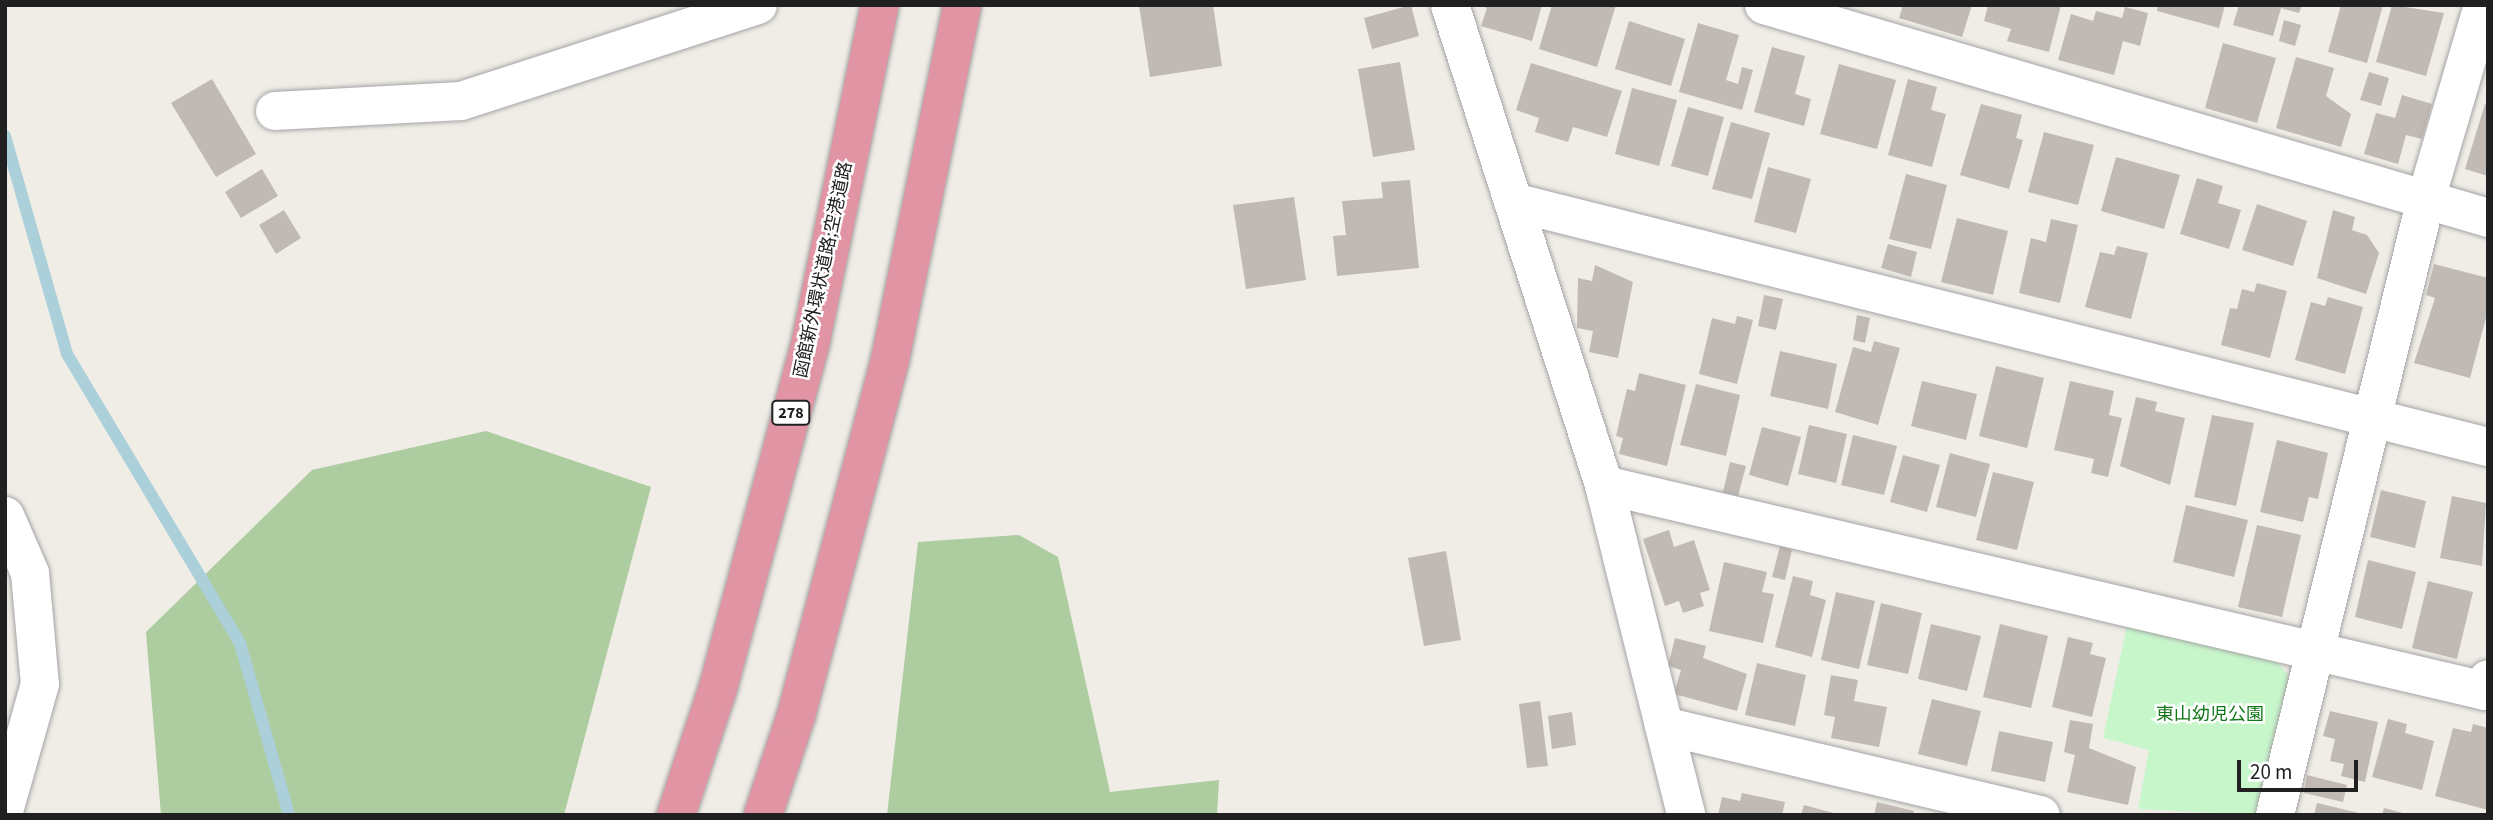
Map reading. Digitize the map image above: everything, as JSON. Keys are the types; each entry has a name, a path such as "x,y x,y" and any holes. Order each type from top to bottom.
{"highway":[{"name":"函館新外環状道路;空港道路","path":"676,815 718,688 811,340 880,5"},
{"path":"763,815 796,716 890,360 962,5"}],"street":[{"path":"275,111 461,101 758,5"},
{"path":"1450,5 1604,485 1638,642 1664,726 1686,815"},
{"path":"1764,5 2488,218"},
{"path":"2276,815 2370,419 2426,199 2483,5"},
{"path":"1513,202 2488,447"},
{"path":"1604,485 2485,691 2488,679"},
{"path":"5,516 30,573 40,684 5,808"},
{"path":"1664,726 2041,815"}],"green space":[{"path":"486,431 651,487 564,815 161,815 146,632 312,470"},
{"path":"1019,535 1058,557 1110,792 1219,780 1217,815 887,815 918,542"},
{"name":"東山幼児公園","path":"2127,625 2276,661 2289,676 2256,815 2138,809 2149,750 2103,738"}],"building":[{"path":"1139,5 1213,5 1222,66 1150,77"},
{"path":"1411,5 1419,36 1372,49 1364,18"},
{"path":"1481,5 1542,5 1532,41 1481,26 1487,8"},
{"path":"1552,5 1616,5 1597,67 1539,49"},
{"path":"1903,5 1972,5 1962,37 1899,18"},
{"path":"1988,5 2061,5 2049,52 2007,41 2011,29 1984,21"},
{"path":"2158,5 2225,5 2219,28 2157,11"},
{"path":"2239,5 2302,5 2299,13 2281,8 2273,36 2233,25"},
{"path":"2341,5 2383,5 2367,63 2328,52"},
{"path":"2392,5 2444,13 2426,76 2376,62"},
{"path":"2125,7 2148,13 2140,46 2123,41 2114,75 2058,60 2071,14 2093,21 2096,11 2122,18"},
{"path":"2284,20 2301,25 2295,46 2279,41"},
{"path":"1629,21 1685,39 1671,86 1615,69"},
{"path":"1698,23 1739,35 1726,80 1738,84 1742,67 1753,70 1742,110 1679,92"},
{"path":"2223,43 2276,58 2257,123 2205,108"},
{"path":"1772,47 1805,56 1795,94 1811,99 1804,126 1754,112"},
{"path":"2296,57 2334,68 2326,96 2351,114 2341,147 2276,128"},
{"path":"1400,62 1415,150 1373,157 1358,69"},
{"path":"1531,63 1622,91 1607,137 1573,127 1568,142 1535,132 1539,118 1516,110"},
{"path":"1839,64 1896,80 1877,149 1820,134"},
{"path":"2369,72 2389,78 2381,106 2360,100"},
{"path":"212,79 256,154 216,177 171,103"},
{"path":"1908,79 1937,87 1931,110 1946,114 1932,167 1888,155"},
{"path":"1632,88 1677,100 1659,166 1615,154"},
{"path":"2402,95 2432,104 2422,139 2406,135 2398,164 2364,154 2376,113 2395,118"},
{"path":"1981,104 2022,115 2016,138 2023,140 2009,189 1960,175"},
{"path":"2485,104 2488,105 2488,176 2465,169"},
{"path":"1688,107 1724,117 1708,176 1671,166"},
{"path":"1731,122 1770,133 1752,199 1712,189"},
{"path":"2044,132 2094,145 2078,205 2028,192"},
{"path":"2116,157 2180,175 2164,229 2101,211"},
{"path":"1768,167 1811,179 1796,233 1754,222"},
{"path":"262,169 278,196 241,218 225,192"},
{"path":"1906,174 1947,185 1931,249 1889,239"},
{"path":"2197,178 2223,186 2218,203 2241,210 2229,249 2180,234"},
{"path":"1410,180 1419,268 1337,276 1333,236 1346,235 1342,201 1383,198 1381,182"},
{"path":"1294,197 1306,280 1246,289 1233,205"},
{"path":"2257,204 2307,221 2293,266 2242,250"},
{"path":"284,210 301,238 276,254 259,225"},
{"path":"2333,210 2355,217 2352,230 2367,235 2379,253 2366,294 2317,278"},
{"path":"1957,218 2008,231 1993,295 1941,282"},
{"path":"2051,219 2078,225 2060,303 2019,293 2031,238 2046,242"},
{"path":"1888,244 1917,252 1911,277 1881,268"},
{"path":"2117,246 2148,253 2131,319 2085,307 2100,252 2114,255"},
{"path":"2434,264 2488,278 2488,310 2470,378 2414,363 2435,298 2426,295"},
{"path":"1595,265 1633,282 1618,358 1589,352 1593,331 1577,328 1578,278 1592,281"},
{"path":"2257,283 2287,291 2270,358 2221,345 2230,308 2237,309 2242,289 2254,292"},
{"path":"1764,295 1783,299 1776,330 1758,326"},
{"path":"2328,297 2363,307 2345,374 2295,360 2311,302 2325,306"},
{"path":"1857,315 1870,318 1865,343 1853,340"},
{"path":"1737,316 1753,320 1737,384 1699,374 1712,318 1735,324"},
{"path":"1874,341 1900,348 1878,425 1835,412 1853,347 1871,352"},
{"path":"1780,351 1837,364 1828,409 1770,396"},
{"path":"1996,366 2044,378 2027,448 1979,436"},
{"path":"1639,373 1686,385 1667,466 1619,454 1623,438 1616,436 1627,389 1635,391"},
{"path":"1922,381 1977,394 1966,440 1911,426"},
{"path":"2070,381 2114,391 2109,415 2122,418 2108,477 2091,473 2094,459 2054,450"},
{"path":"1696,384 1740,395 1726,456 1680,445"},
{"path":"2136,397 2157,402 2155,411 2185,418 2170,485 2120,466"},
{"path":"2212,415 2254,423 2236,506 2194,497"},
{"path":"1809,425 1847,434 1836,483 1798,474"},
{"path":"1762,427 1801,437 1788,486 1749,475"},
{"path":"1853,435 1897,446 1884,495 1841,485"},
{"path":"2277,440 2328,453 2318,499 2309,497 2303,522 2260,512"},
{"path":"1950,453 1990,464 1976,517 1936,507"},
{"path":"1903,455 1940,465 1927,512 1890,502"},
{"path":"1730,462 1746,466 1738,496 1723,492"},
{"path":"1993,472 2034,482 2017,550 1976,540"},
{"path":"2381,490 2426,501 2415,548 2370,537"},
{"path":"2452,496 2486,503 2482,566 2440,558"},
{"path":"2186,505 2248,520 2234,577 2173,562"},
{"path":"2257,525 2301,535 2282,617 2238,607"},
{"path":"1669,530 1674,547 1694,540 1710,590 1700,593 1704,606 1683,613 1679,601 1665,606 1643,539"},
{"path":"1780,546 1792,550 1785,580 1772,577"},
{"path":"1446,551 1461,640 1424,646 1408,558"},
{"path":"2368,560 2416,572 2402,629 2355,617"},
{"path":"1724,562 1767,572 1762,592 1774,594 1763,643 1709,631"},
{"path":"1793,576 1813,581 1810,595 1826,600 1812,657 1775,647"},
{"path":"2428,581 2473,592 2457,659 2412,648"},
{"path":"1836,592 1875,601 1859,669 1821,660"},
{"path":"1881,603 1922,613 1908,674 1867,665"},
{"path":"1931,624 1981,636 1967,691 1918,679"},
{"path":"2000,624 2048,636 2031,708 1983,697"},
{"path":"2068,637 2093,643 2090,654 2106,658 2092,717 2052,707"},
{"path":"1675,638 1706,646 1703,658 1747,674 1737,711 1674,694 1681,670 1668,666"},
{"path":"1757,663 1806,675 1795,726 1745,715"},
{"path":"1831,675 1858,680 1854,701 1887,707 1879,747 1831,738 1835,717 1824,715"},
{"path":"1932,699 1981,711 1967,766 1918,754"},
{"path":"1540,701 1548,766 1527,768 1519,704"},
{"path":"2330,711 2378,722 2365,782 2341,776 2344,764 2330,761 2335,739 2323,736"},
{"path":"1572,712 1576,745 1552,749 1548,716"},
{"path":"2388,719 2407,724 2405,733 2434,741 2422,790 2372,777"},
{"path":"2070,720 2093,724 2089,748 2136,767 2128,805 2067,792 2075,755 2064,752"},
{"path":"2473,724 2488,728 2488,810 2435,796 2453,728 2471,732"},
{"path":"1999,731 2053,742 2045,782 1991,771"},
{"path":"2307,775 2347,785 2343,802 2304,793"},
{"path":"1742,793 1785,802 1782,815 1718,815 1722,797 1740,801"},
{"path":"1877,802 1914,811 1913,815 1874,815"},
{"path":"2317,803 2363,814 2363,815 2314,815"},
{"path":"1804,805 1837,814 1837,815 1801,815"},
{"path":"2384,808 2407,814 2382,815"}],"waterway":[{"path":"5,136 67,354 240,643 289,815"}]}
